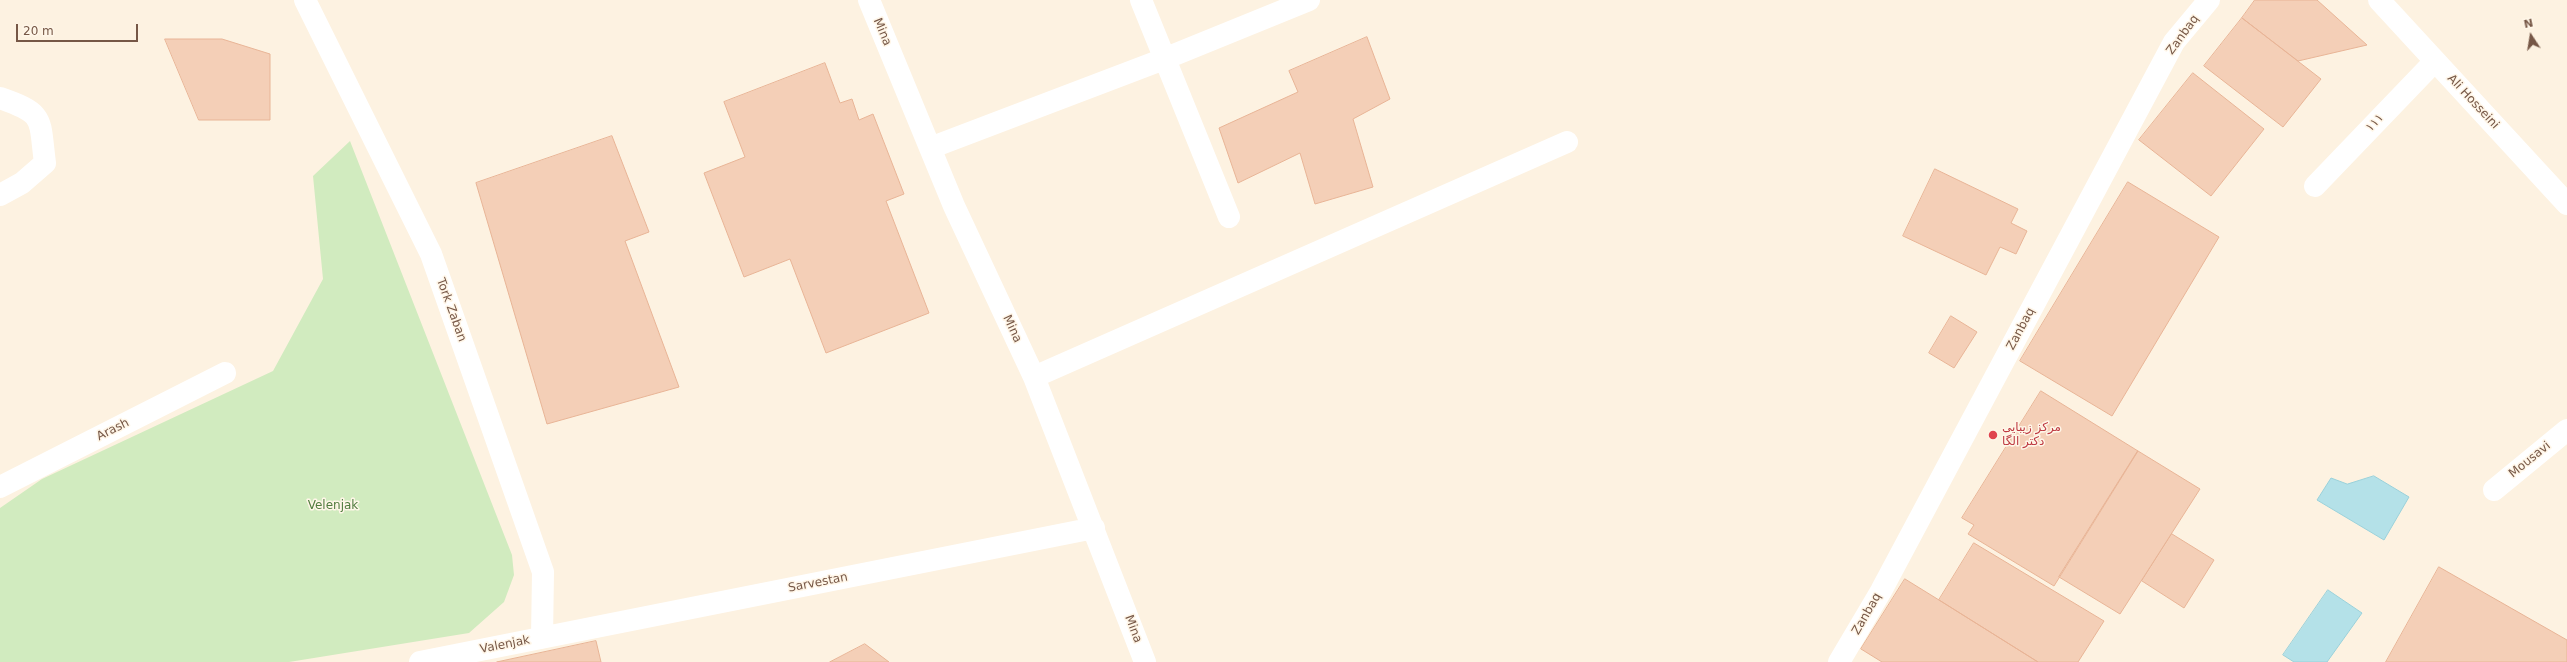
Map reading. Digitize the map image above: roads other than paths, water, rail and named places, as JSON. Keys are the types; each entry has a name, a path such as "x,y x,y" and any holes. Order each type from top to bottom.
{"street":[{"name":"Tork Zaban","path":"305,0 431,254 543,572 542,638"},
{"name":"Mina","path":"869,0 954,206 1034,377 1145,662"},
{"path":"1141,0 1229,217"},
{"path":"930,148 1164,59 1309,0"},
{"name":"Zanbaq","path":"1839,662 1881,591 2174,42 2210,0"},
{"name":"Ali Hosseini","path":"2379,0 2567,204"},
{"name":"۱۱۱","path":"2315,186 2435,61"},
{"path":"0,98 27,108 40,121 45,163 22,183 0,195"},
{"path":"1034,377 1567,142"},
{"name":"Arash","path":"0,487 225,373"},
{"name":"Mousavi","path":"2494,490 2567,430"},
{"name":"Sarvestan","path":"542,638 1094,528"},
{"name":"Valenjak","path":"420,662 542,638"}],"water":[{"path":"2374,476 2409,497 2384,540 2317,500 2331,478 2347,484"},
{"path":"2328,590 2362,613 2327,662 2294,662 2283,655"}],"place":[{"name":"مرکز زیبایی دکتر الگا","path":"1993,435"}],"park label":[{"name":"Velenjak","path":"333,506"}]}
